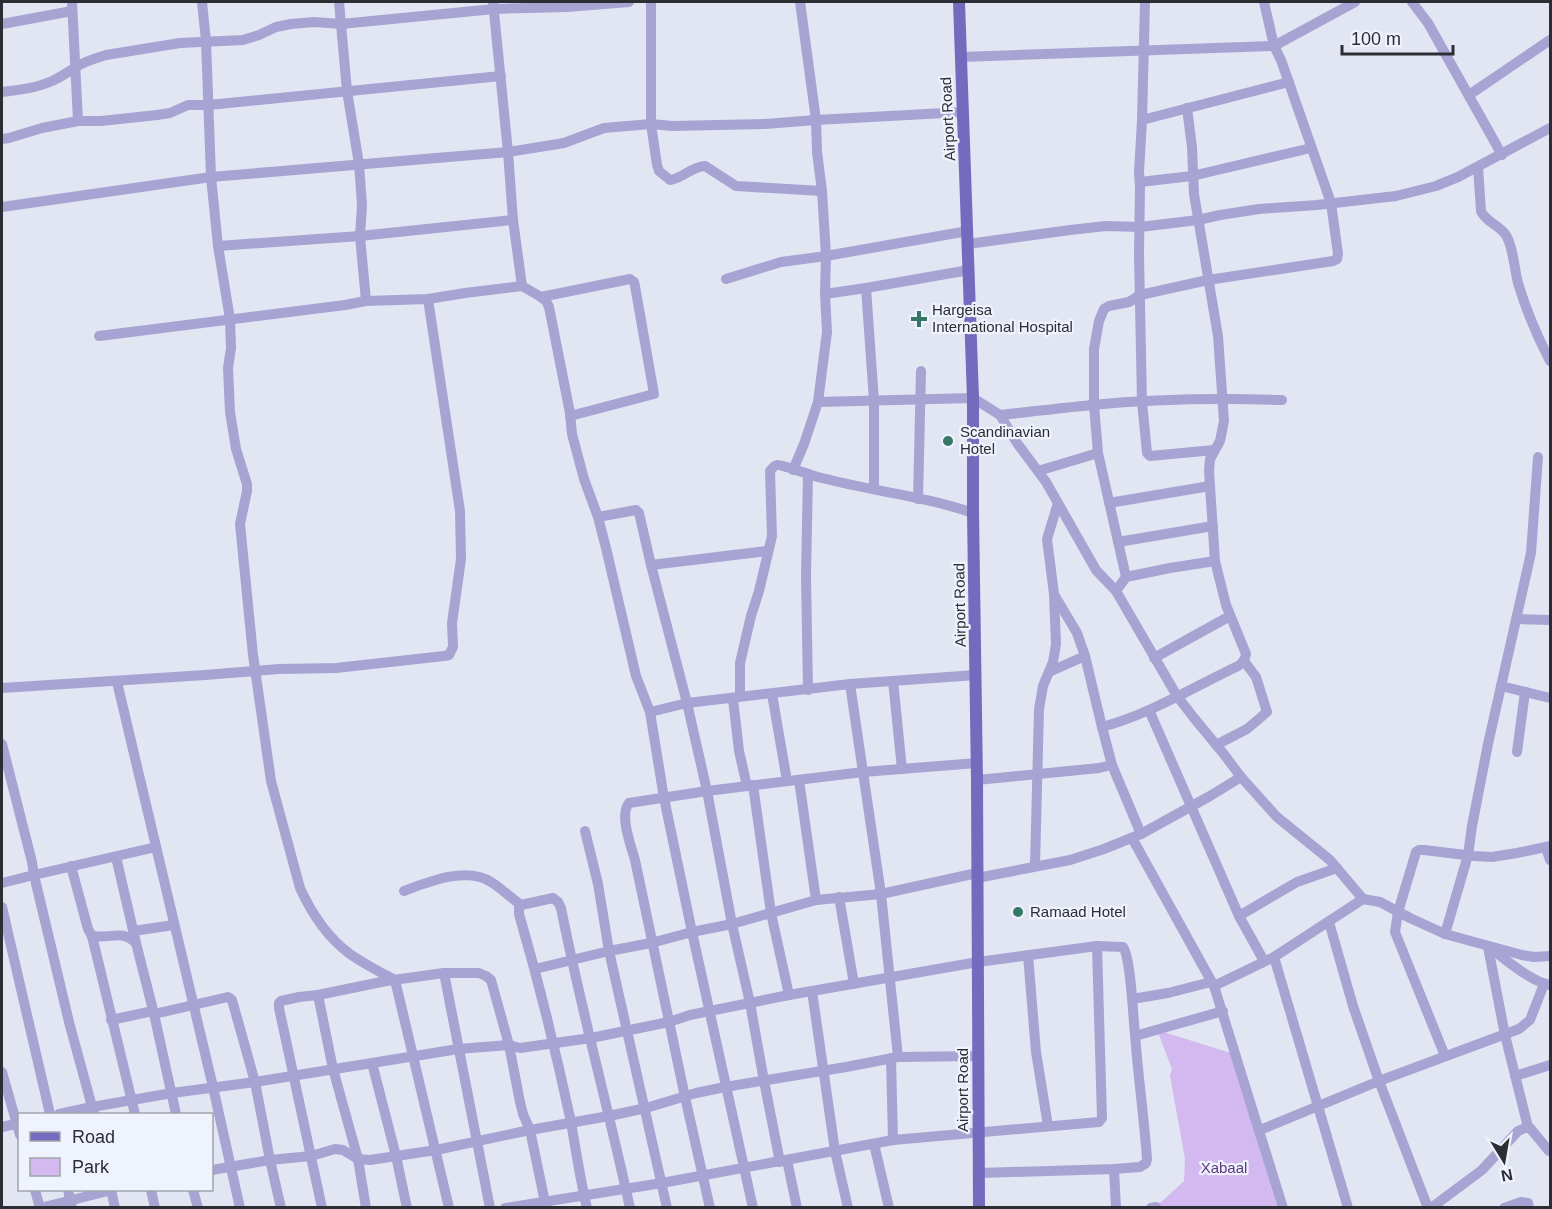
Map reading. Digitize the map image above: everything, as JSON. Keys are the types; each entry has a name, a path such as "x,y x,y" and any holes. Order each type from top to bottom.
{"main road":[{"name":"Airport Road","path":"959,2 973,398 979,1208"}],"street":[{"path":"202,2 206,41 211,177 218,246 230,319 231,348 228,368 230,412 236,448 247,484 240,524 255,671 271,781 300,888 306,902 333,939 351,954 394,980 449,1208"},
{"path":"339,2 347,91 359,164 362,205 360,236 366,301"},
{"path":"2,92 32,88 70,72 94,58 106,55 180,43 243,40 276,27 291,24 314,22 342,24 493,5 567,7 629,2"},
{"path":"651,2 651,124 659,171 670,180 682,177 693,168 705,166 736,186 822,191"},
{"path":"793,470 818,402 827,332 822,191 816,120 800,2"},
{"path":"1145,2 1143,120 1139,172 1142,402 1148,455 1214,450"},
{"path":"1126,577 1098,453 1094,405 1094,349 1099,321 1104,309 1130,302 1140,295 1208,280 1301,267 1337,259 1331,203 1274,46 1264,2"},
{"path":"961,57 1274,46 1356,2"},
{"path":"1412,2 1428,22 1502,155"},
{"path":"493,5 513,220 522,286"},
{"path":"2,24 72,6 78,121"},
{"path":"1469,95 1551,40"},
{"path":"2,139 78,121 157,115 188,105 209,105 501,76"},
{"path":"1143,120 1288,82"},
{"path":"1102,727 1149,710 1238,666 1244,661 1246,654 1230,616 1215,561 1210,459 1220,441 1224,421 1218,336 1192,176 1192,147 1187,108"},
{"path":"2,207 211,177 508,152 564,143 604,128 651,124 672,126 765,124 963,112"},
{"path":"968,244 1106,226 1140,227 1198,220 1247,210 1396,196 1436,186 1479,167 1551,128"},
{"path":"1140,182 1192,176 1311,148"},
{"path":"1479,167 1481,211 1483,216 1505,233 1509,241 1519,284 1538,338 1551,361"},
{"path":"218,246 360,236 513,220"},
{"path":"726,279 781,262 968,231"},
{"path":"825,294 969,270"},
{"path":"541,297 630,279 634,282 654,394 570,416"},
{"path":"99,336 366,301 428,299 465,292 522,286 546,301 578,458 598,517 633,665 650,712 664,798 753,1208"},
{"path":"866,288 874,401 874,489"},
{"path":"2,688 117,682 279,669 336,668 444,656 451,652 453,647 452,623 461,558 460,511 428,299"},
{"path":"918,499 921,371"},
{"path":"818,402 973,398 1000,416 1058,503 1096,570 1116,591 1177,696 1241,777 1278,817 1337,868 1363,899 1380,902 1446,934 1534,957 1551,957"},
{"path":"1000,416 1142,402 1222,398 1282,400"},
{"path":"1038,471 1098,453"},
{"path":"1446,934 1468,855 1476,802 1531,553 1538,458"},
{"path":"789,995 771,913 750,786 739,751 736,698 751,616 772,536 770,471 775,465 780,465 808,474 973,513"},
{"path":"808,474 806,576 808,690"},
{"path":"1109,503 1210,486"},
{"path":"1035,866 1039,709 1043,686 1053,662 1056,644 1054,594 1047,539 1058,503"},
{"path":"598,517 638,511 707,791 764,1081 797,1208"},
{"path":"1118,542 1213,526"},
{"path":"651,565 767,551"},
{"path":"1116,591 1126,577 1215,561"},
{"path":"1054,594 1077,633 1085,656 1112,765 1136,836 1212,984 1283,1208"},
{"path":"1154,658 1230,616"},
{"path":"1516,619 1551,620"},
{"path":"1049,672 1085,656"},
{"path":"1216,745 1247,729 1267,712 1256,677 1244,661"},
{"path":"650,712 687,704 850,684 976,675"},
{"path":"892,681 902,769"},
{"path":"117,682 240,1208"},
{"path":"850,684 891,978 895,1058 893,1140"},
{"path":"1502,686 1551,698"},
{"path":"1517,752 1525,692"},
{"path":"772,694 793,781 816,900"},
{"path":"1149,710 1239,916 1269,959 1319,1106 1348,1208"},
{"path":"2,744 69,1022 93,1111"},
{"path":"710,1208 626,825 625,811 629,803 862,772 976,764"},
{"path":"977,780 1112,765"},
{"path":"535,969 732,924 816,900 881,894 1070,860 1136,836 1241,777"},
{"path":"585,831 598,884 609,951 667,1208"},
{"path":"2,883 156,847"},
{"path":"1445,1056 1396,936 1395,926 1398,912 1416,852 1424,849 1492,857 1548,847 1551,860"},
{"path":"116,857 176,1113"},
{"path":"71,866 88,929 93,936 135,1113"},
{"path":"1239,916 1297,882 1337,868"},
{"path":"404,891 435,880 458,876 480,877 490,881 520,905"},
{"path":"839,897 854,984"},
{"path":"520,905 556,899 561,908 630,1208"},
{"path":"1132,999 1212,984 1269,959 1363,899"},
{"path":"520,905 519,914 554,1044 586,1208"},
{"path":"2,907 50,1113"},
{"path":"1329,922 1353,1006 1379,1081 1430,1208 1482,1170 1518,1131 1528,1127"},
{"path":"133,932 174,925"},
{"path":"93,936 104,938 123,935 130,937 136,943"},
{"path":"70,1113 93,1111 172,1093 458,1049 509,1045 520,1048 591,1038 789,995 978,962 1097,946 1120,946 1126,949 1146,1163 1140,1167 1114,1169 979,1173"},
{"path":"505,1208 545,1205 893,1140 1099,1122 1102,1118 1097,946"},
{"path":"1260,1130 1379,1081 1505,1035 1525,1025 1530,1020 1547,984 1527,975 1488,946"},
{"path":"1488,946 1505,1035 1528,1127 1550,1151"},
{"path":"1028,955 1036,1052 1048,1126"},
{"path":"2,959 13,956"},
{"path":"444,973 490,1208"},
{"path":"322,1208 279,1003 299,997 444,973 479,973 491,980 509,1045 523,1114 530,1130 545,1205"},
{"path":"812,992 835,1151 848,1208"},
{"path":"318,995 333,1069 358,1159 366,1208"},
{"path":"111,1020 228,997 232,1000 255,1082 281,1208"},
{"path":"1135,1036 1222,1011"},
{"path":"213,1170 311,1156 335,1149 343,1150 358,1159 370,1160 571,1124 646,1108 696,1093 822,1070 895,1058 979,1056"},
{"path":"372,1063 407,1208"},
{"path":"1515,1076 1551,1065"},
{"path":"2,1072 18,1124"},
{"path":"2,1127 18,1127"},
{"path":"874,1144 889,1208"},
{"path":"1114,1169 1116,1208"},
{"path":"35,1191 40,1207 107,1191"},
{"path":"112,1191 115,1208"},
{"path":"151,1191 155,1208"},
{"path":"193,1191 198,1208"},
{"path":"1504,1208 1521,1202 1528,1203 1529,1208"},
{"path":"1151,1208 1156,1207"}],"green space":[{"name":"Xabaal","path":"1157,1030 1231,1053 1277,1207 1156,1207 1184,1181 1185,1159 1170,1076 1172,1069"}],"place":[{"name":"Hargeisa International Hospital","path":"919,319"},
{"name":"Scandinavian Hotel","path":"948,441"},
{"name":"Ramaad Hotel","path":"1018,912"}]}
